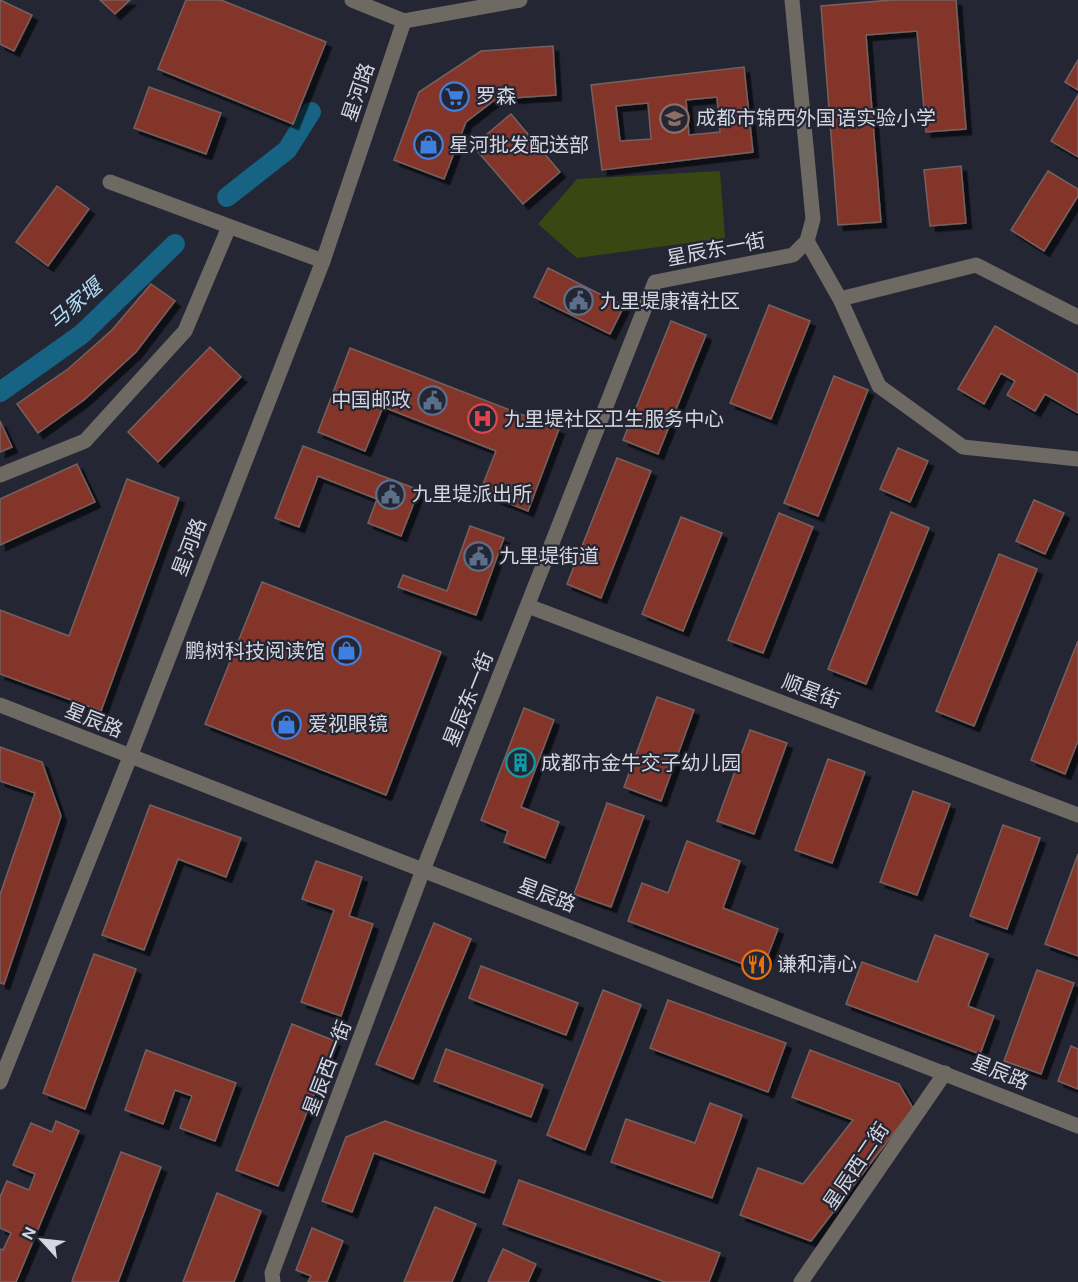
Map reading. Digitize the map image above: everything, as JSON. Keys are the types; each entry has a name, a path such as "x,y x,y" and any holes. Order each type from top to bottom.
{"street":[{"path":"352,0 404,21 520,0"},
{"path":"792,0 813,219 807,241 840,299 879,386 963,447 1078,459"},
{"name":"星河路","path":"0,1082 130,757 323,261 404,21"},
{"path":"110,182 323,261"},
{"path":"0,475 85,441 184,331 229,227"},
{"name":"星辰东一街","path":"423,870 656,282 794,255 807,241"},
{"path":"840,299 976,265 1078,317"},
{"name":"顺星街","path":"528,606 1078,815"},
{"name":"星辰路","path":"0,705 1078,1126"},
{"name":"星辰西一街","path":"273,1282 272,1273 423,870"},
{"name":"星辰西二街","path":"801,1282 945,1073"}],"green space":[{"path":"720,171 725,238 577,258 538,224 577,179"}],"building":[{"path":"0,0 32,15 14,51 0,44"},
{"path":"100,0 130,0 115,14"},
{"path":"186,0 221,0 326,42 293,124 158,69"},
{"path":"891,0 956,0 966,129 926,132 917,31 866,35 881,222 838,225 821,6"},
{"path":"553,46 556,95 496,99 466,122 444,179 394,160 419,92 481,51"},
{"path":"1078,60 1078,90 1065,82"},
{"path":"744,67 753,152 602,170 591,85","holes":["717,97 720,132 689,135 686,100","648,103 651,139 620,141 616,106"]},
{"path":"149,87 221,113 206,154 134,128"},
{"path":"1078,95 1078,157 1051,141"},
{"path":"511,114 560,172 523,204 473,146"},
{"path":"961,166 966,223 930,226 924,170"},
{"path":"1048,171 1078,189 1078,196 1044,251 1011,230"},
{"path":"57,186 89,209 48,266 16,242"},
{"name":"九里堤康禧社区","path":"548,268 624,306 610,334 534,297"},
{"path":"151,284 175,301 136,352 84,400 38,433 17,404 68,369 112,330"},
{"path":"769,305 810,321 771,419 730,403"},
{"path":"671,321 706,335 658,454 623,440"},
{"path":"995,326 1078,374 1078,413 1045,394 1035,411 1007,395 1015,381 1001,373 984,404 958,389"},
{"path":"210,347 241,377 158,462 128,432"},
{"path":"350,348 559,429 528,511 480,492 496,451 383,407 365,451 318,432"},
{"path":"834,376 868,390 818,516 784,503"},
{"path":"0,421 12,447 0,452"},
{"name":"九里堤派出所","path":"303,446 419,490 401,536 368,523 377,499 318,476 299,527 275,518"},
{"path":"898,448 928,461 910,502 880,489"},
{"path":"617,458 651,471 601,598 567,584"},
{"path":"77,464 95,502 0,545 0,499"},
{"path":"127,479 179,498 101,711 0,674 0,610 69,636"},
{"path":"1034,500 1064,513 1045,554 1016,541"},
{"path":"891,512 929,528 866,684 828,669"},
{"path":"779,513 813,527 763,653 728,640"},
{"path":"681,517 722,533 683,631 642,614"},
{"name":"九里堤街道","path":"470,526 504,538 476,615 398,587 403,575 447,591"},
{"path":"999,554 1037,569 974,726 936,711"},
{"path":"262,582 441,652 386,795 205,724"},
{"path":"1078,641 1078,741 1065,774 1031,760"},
{"path":"657,697 694,710 661,801 624,787"},
{"name":"成都市金牛交子幼儿园","path":"524,708 554,720 521,807 559,822 545,858 504,842 508,831 481,820"},
{"path":"750,730 787,743 754,834 717,821"},
{"path":"0,747 42,762 61,816 4,984 0,983 0,895 35,793 0,781"},
{"path":"828,759 865,772 832,863 795,850"},
{"path":"913,791 950,804 917,895 880,882"},
{"path":"607,803 644,816 611,907 574,894"},
{"path":"150,805 241,838 226,877 178,859 144,950 102,935"},
{"path":"1003,825 1040,838 1007,929 970,916"},
{"path":"687,841 740,861 723,908 778,929 762,971 628,921 642,883 668,893"},
{"path":"1078,854 1078,956 1045,944"},
{"path":"316,861 362,877 349,916 373,924 341,1016 301,1002 334,910 302,899"},
{"path":"434,923 471,939 413,1079 376,1064"},
{"path":"935,935 988,954 968,1006 994,1016 980,1054 846,1004 862,962 917,982"},
{"path":"94,954 136,969 85,1109 43,1093"},
{"path":"481,966 578,1003 566,1035 469,998"},
{"path":"1037,970 1074,983 1041,1074 1004,1061"},
{"path":"603,990 641,1005 585,1150 547,1135"},
{"path":"668,1000 786,1043 768,1092 650,1048"},
{"path":"292,1024 335,1041 278,1186 236,1170"},
{"path":"1071,1046 1078,1049 1078,1089 1058,1081"},
{"path":"446,1049 543,1085 531,1117 434,1081"},
{"path":"146,1050 236,1083 215,1141 180,1128 192,1096 175,1090 163,1124 125,1110"},
{"path":"810,1050 899,1084 913,1108 811,1241 740,1215 758,1168 803,1184 853,1120 792,1097"},
{"path":"710,1103 742,1115 712,1198 611,1162 626,1119 695,1143"},
{"path":"56,1121 79,1131 16,1282 0,1282 0,1249 3,1250 11,1233 0,1228 0,1197 7,1181 29,1190 35,1174 13,1165 31,1123 52,1132"},
{"path":"385,1121 496,1161 484,1193 374,1153 352,1212 322,1201 346,1137"},
{"path":"121,1152 161,1167 118,1282 74,1282 72,1281"},
{"path":"519,1180 720,1253 709,1282 665,1282 503,1224"},
{"path":"217,1193 261,1211 234,1282 183,1282"},
{"path":"435,1207 476,1224 452,1282 404,1282"},
{"path":"312,1228 343,1241 327,1282 308,1282 311,1276 296,1270"},
{"path":"503,1249 536,1264 528,1282 488,1282"}],"waterway":[{"name":"马家堰","path":"227,197 287,150 311,112"},
{"name":"马家堰","path":"0,392 82,334 175,244"}],"place":[{"name":"罗森","path":"455,96"},
{"name":"成都市锦西外国语实验小学","path":"675,118"},
{"name":"星河批发配送部","path":"428,145"},
{"name":"九里堤康禧社区","path":"579,301"},
{"name":"中国邮政","path":"432,400"},
{"name":"九里堤社区卫生服务中心","path":"483,419"},
{"name":"九里堤派出所","path":"391,494"},
{"name":"九里堤街道","path":"478,556"},
{"name":"鹏树科技阅读馆","path":"346,651"},
{"name":"爱视眼镜","path":"287,724"},
{"name":"成都市金牛交子幼儿园","path":"520,763"},
{"name":"谦和清心","path":"756,964"}]}
